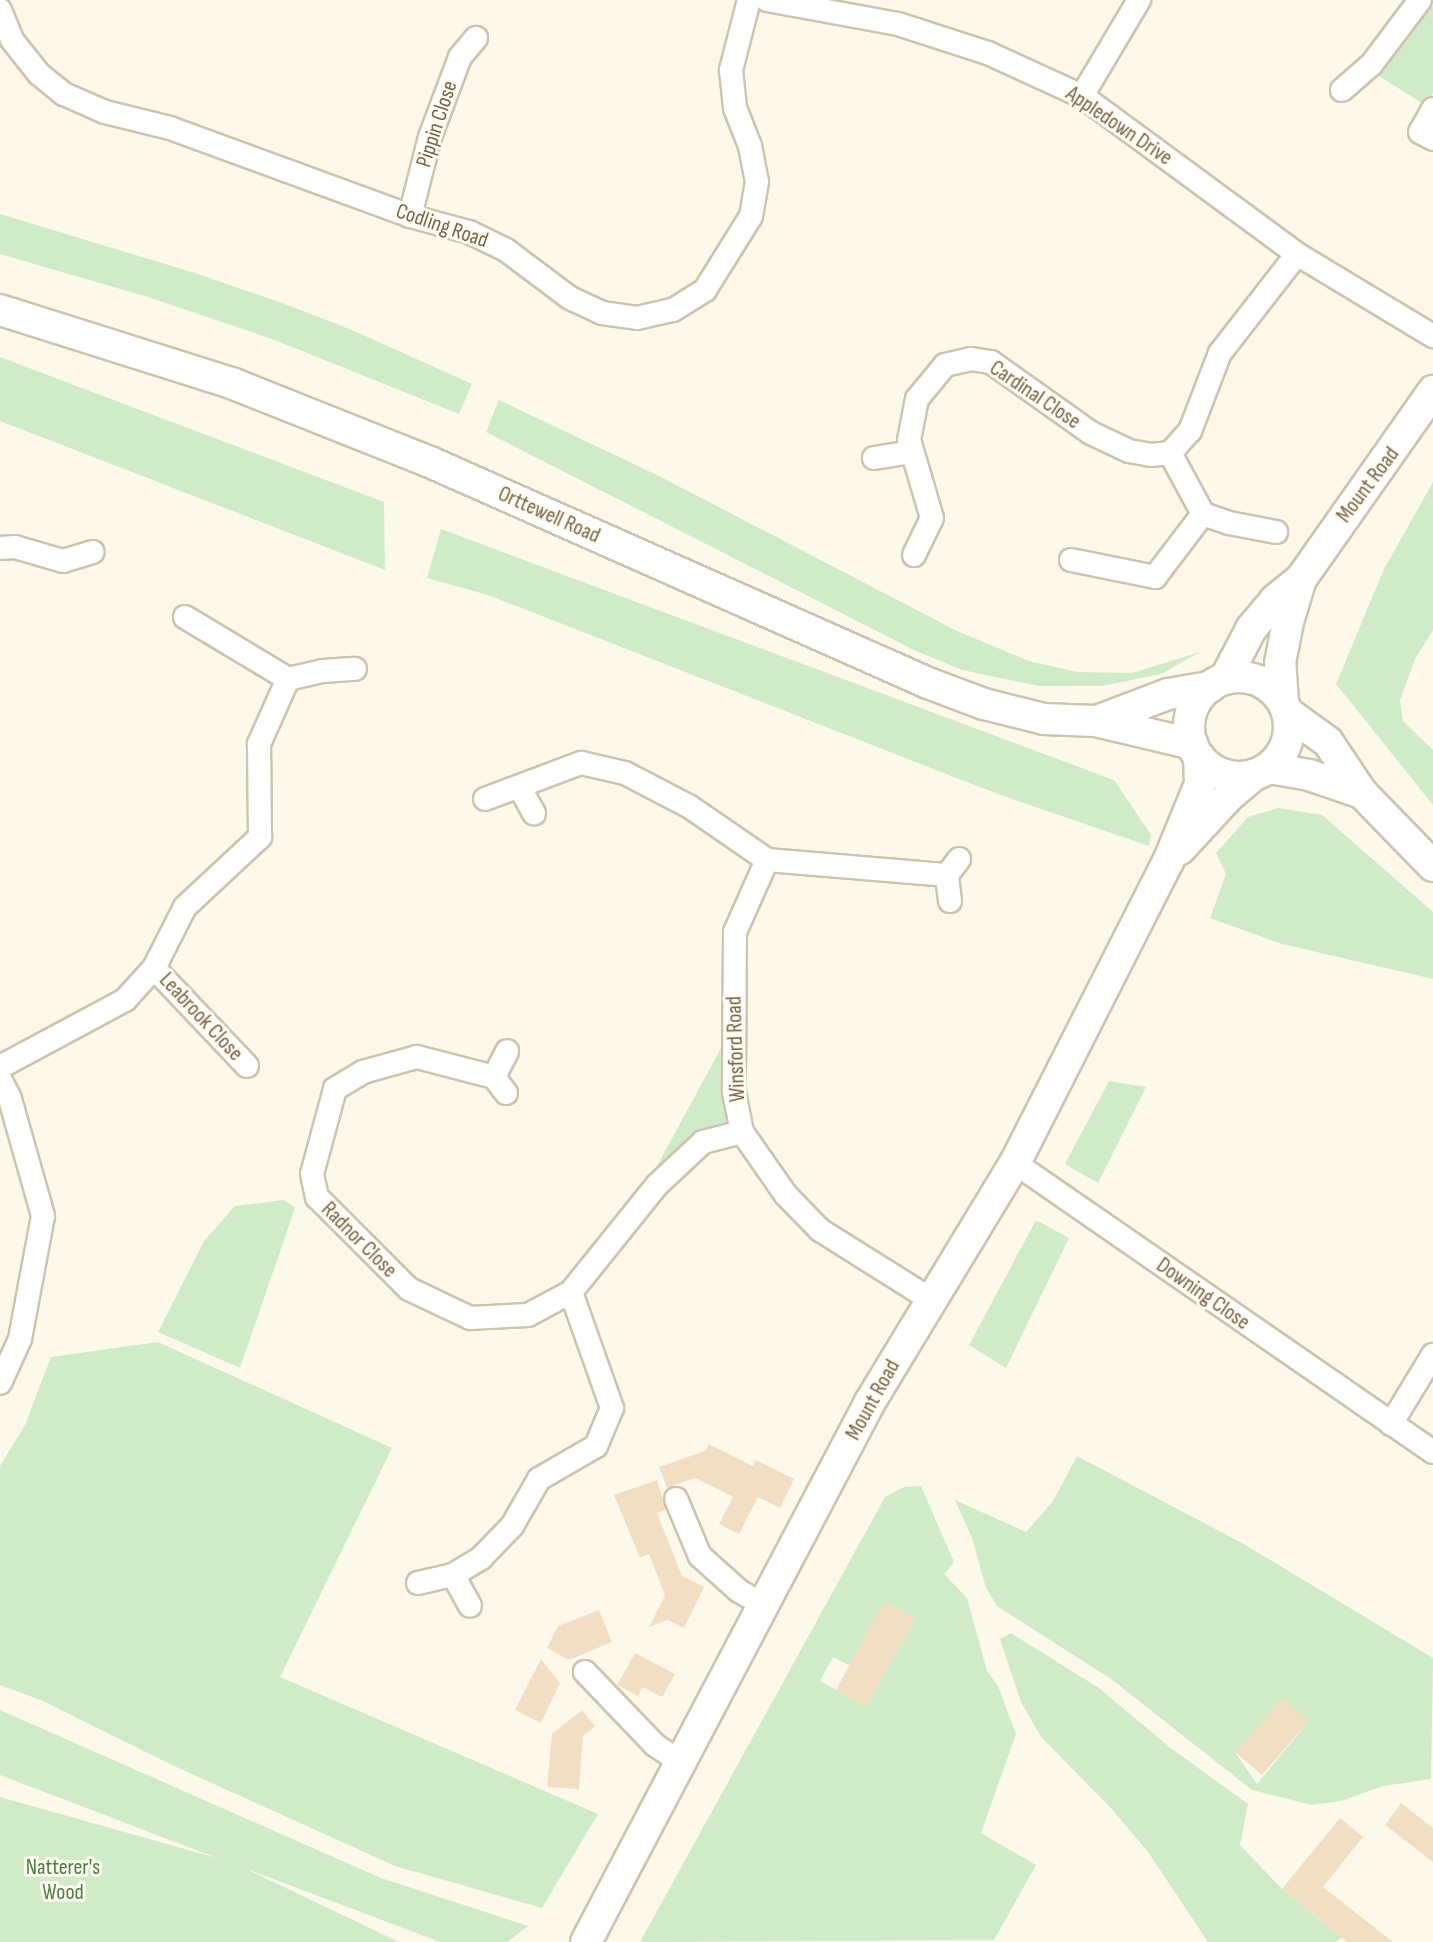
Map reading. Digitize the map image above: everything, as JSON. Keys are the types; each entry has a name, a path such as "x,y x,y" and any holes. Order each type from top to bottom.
{"street":[{"name":"Codling Road","path":"0,10 12,40 39,74 64,94 105,112 170,128 410,216 469,232 506,250 570,298 602,313 637,318 673,310 705,290 751,216 757,182 750,146 735,108 731,70 749,0"},
{"name":"Appledown Drive","path":"767,0 898,24 988,53 1082,96 1297,254 1433,336"},
{"path":"1082,96 1139,0"},
{"path":"1342,90 1371,65 1420,0"},
{"name":"Pippin Close","path":"410,216 430,137 460,57 476,38"},
{"path":"1433,109 1420,132 1433,139"},
{"path":"1276,532 1229,523 1203,514 1170,453 1190,431 1220,353 1297,254"},
{"name":"Orttewell Road","path":"0,310 234,384 430,462 928,683 984,704 1044,719 1095,721 1195,750"},
{"name":"Cardinal Close","path":"914,555 932,518 910,452 917,399 929,380 945,365 971,359 991,362 1091,433 1129,451 1151,455 1170,453"},
{"name":"Mount Road","path":"1217,683 1251,629 1275,600 1301,579 1433,391"},
{"path":"874,458 910,452"},
{"path":"1071,560 1155,577 1203,514"},
{"path":"0,548 15,547 63,561 93,552"},
{"name":"Mount Road","path":"1285,707 1280,663 1301,579"},
{"path":"185,617 288,679 323,671 355,669"},
{"name":"Leabrook Close","path":"0,1067 125,1000 154,968 185,907 260,837 259,744 288,679"},
{"path":"1362,793 1309,775 1261,772 1223,774 1195,750 1191,712 1217,683 1258,680 1328,742 1362,793 1433,866"},
{"name":"Orttewell Road","path":"1095,721 1168,694 1217,683"},
{"path":"1261,772 1283,753 1289,734 1285,707"},
{"name":"Mount Road","path":"586,1942 870,1402 1015,1163 1168,862 1200,784 1195,750"},
{"path":"485,799 581,763 625,773 690,807 767,860 953,867 950,901"},
{"name":"Mount Road","path":"1168,862 1229,796 1261,772"},
{"path":"520,788 534,813"},
{"name":"Winsford Road","path":"767,860 735,932 734,1092 742,1132 786,1195 820,1230 930,1299"},
{"name":"Leabrook Close","path":"154,968 247,1066"},
{"name":"Radnor Close","path":"507,1051 500,1085 417,1057 363,1072 335,1089 312,1174 317,1197 409,1289 470,1318 528,1315 571,1292 669,1175 703,1142 742,1132"},
{"path":"0,1079 10,1099 43,1216 20,1339 0,1383"},
{"name":"Downing Close","path":"1015,1163 1433,1452"},
{"path":"418,1583 453,1575 481,1558 512,1526 539,1479 596,1446 612,1408 571,1292"},
{"path":"1391,1424 1433,1355"},
{"path":"676,1499 700,1556 739,1591 764,1605"},
{"path":"453,1575 470,1606"},
{"path":"585,1672 655,1745 679,1761"}],"green space":[{"path":"1425,2 1433,7 1433,93 1425,105 1379,76"},
{"path":"0,214 195,273 285,304 352,330 472,384 459,414 272,339 148,297 0,254"},
{"path":"0,357 384,502 385,570 0,421"},
{"path":"499,400 659,476 955,630 1029,661 1077,672 1132,673 1200,652 1161,674 1102,686 1039,686 962,670 916,651 486,432"},
{"path":"1433,482 1433,630 1415,659 1400,700 1403,721 1433,750 1433,805 1336,684 1384,569"},
{"path":"441,529 1114,780 1151,835 1149,846 995,793 488,595 427,578"},
{"path":"1278,808 1322,815 1433,912 1433,979 1282,944 1210,918 1226,874 1216,853 1248,817"},
{"path":"721,1048 739,1132 703,1142 639,1199"},
{"path":"1109,1081 1146,1087 1098,1183 1065,1164"},
{"path":"284,1200 295,1208 240,1368 158,1332 204,1241 235,1206"},
{"path":"1036,1220 1069,1238 1006,1368 969,1345"},
{"path":"158,1342 392,1448 280,1677 598,1814 542,1908 395,1866 174,1766 43,1701 0,1685 0,1466 25,1425 51,1357"},
{"path":"1077,1456 1242,1543 1433,1658 1431,1779 1383,1786 1341,1801 1312,1805 1252,1790 1111,1679 997,1606 986,1588 972,1538 955,1500 1026,1532 1053,1501","holes":["1309,1721 1257,1784 1235,1752"]},
{"path":"921,1486 954,1562 944,1574 967,1598 987,1671 998,1686 1016,1734 981,1833 1036,1865 994,1940 640,1942 885,1497 904,1487","holes":["890,1605 915,1619 866,1706 820,1681 833,1657 855,1668"]},
{"path":"1011,1633 1099,1688 1172,1749 1248,1804 1240,1845 1282,1889 1342,1938 1335,1942 1208,1942 1148,1852 1110,1807 1041,1737 1021,1702 1000,1639"},
{"name":"Natterer's Wood","path":"0,1710 381,1878 528,1926 507,1942 440,1942 244,1868 399,1942 0,1942 0,1797 217,1858 0,1775"}],"building":[{"path":"709,1444 753,1466 756,1460 794,1479 780,1508 758,1497 739,1534 719,1524 733,1497 695,1478 667,1488 659,1467 705,1451"},
{"path":"657,1480 666,1510 657,1513 682,1576 704,1587 684,1628 667,1620 649,1627 665,1595 649,1554 640,1558 614,1495"},
{"path":"884,1601 915,1619 866,1706 836,1690"},
{"path":"599,1610 612,1642 569,1660 547,1648 558,1626"},
{"path":"635,1653 675,1674 662,1697 643,1687 638,1696 617,1685"},
{"path":"541,1659 560,1683 541,1723 515,1710"},
{"path":"1282,1698 1309,1721 1262,1775 1235,1752"},
{"path":"582,1710 595,1726 583,1736 579,1789 547,1787 552,1734"},
{"path":"1401,1803 1433,1828 1433,1862 1385,1825"},
{"path":"1340,1818 1363,1837 1323,1887 1393,1942 1347,1942 1282,1889"}]}
